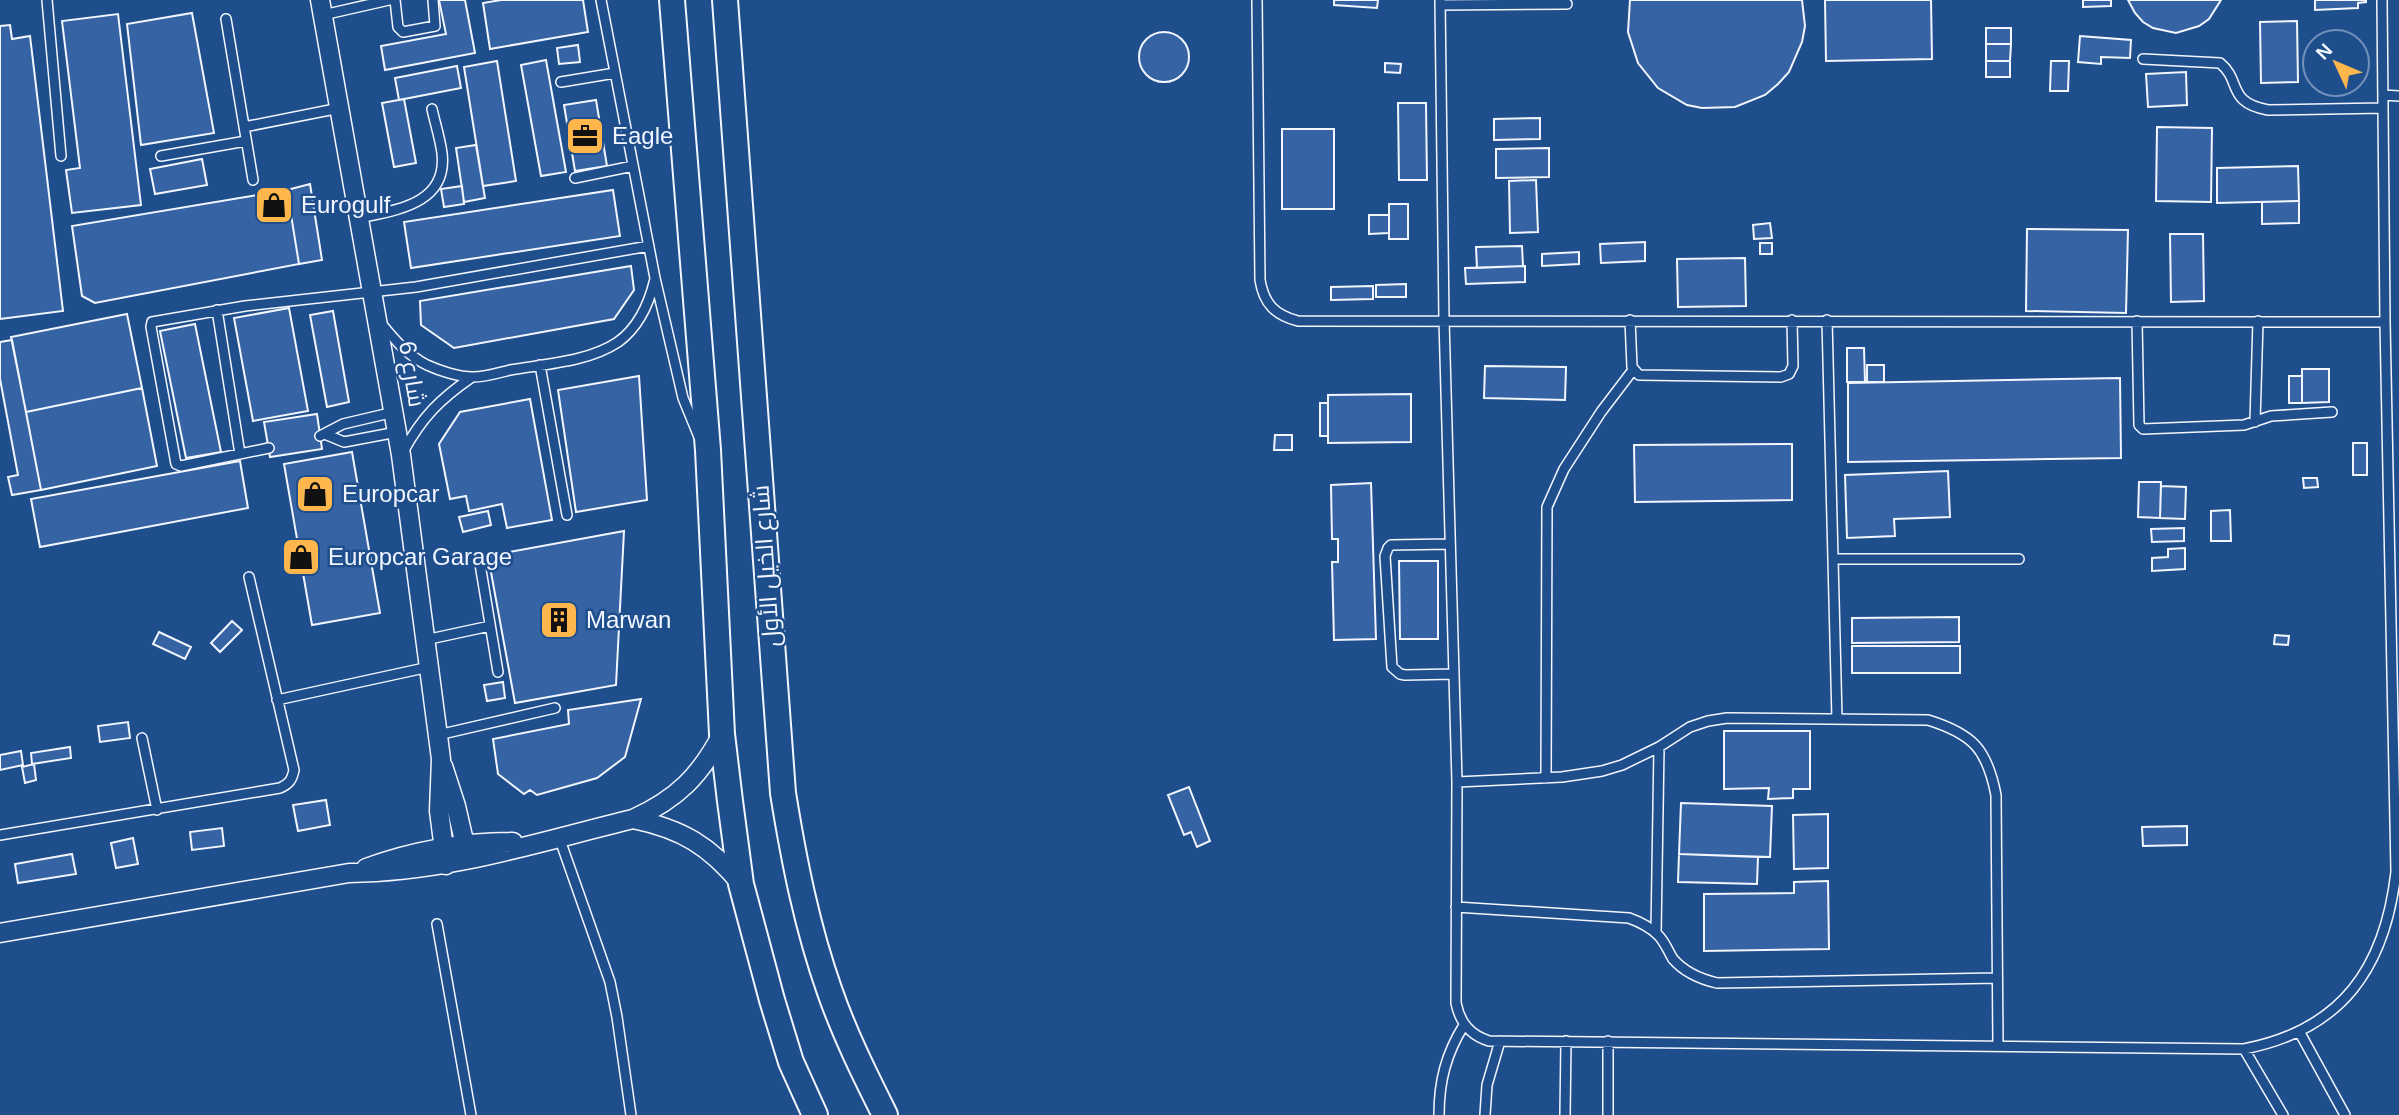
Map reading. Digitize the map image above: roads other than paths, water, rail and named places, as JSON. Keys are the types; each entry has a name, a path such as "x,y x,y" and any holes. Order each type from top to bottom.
{"main road":[{"name":"شارع الخيل الأول","path":"672,0 708,450 722,734 741,884 792,1062 815,1115"},
{"name":"شارع الخيل الأول","path":"725,0 783,793 794,862 830,993 856,1057 885,1115"}],"street":[{"name":"شارع 6","path":"322,7 401,455 441,759 439,803 444,856"},
{"path":"0,933 349,873 398,872 444,856 532,843 634,819 677,794 695,777 722,734"},
{"name":"شارع 6","path":"441,759 467,853"},
{"path":"634,819 659,824 683,834 715,856 741,884"}],"lane":[{"path":"47,0 61,156"},
{"path":"322,7 389,0"},
{"path":"395,0 398,27 403,32 435,26 433,0"},
{"path":"601,0 655,278 687,412 708,450"},
{"path":"1257,0 1260,280 1263,295 1271,308 1283,317 1298,321 2385,321"},
{"path":"1567,4 1440,3 1444,320 1457,782 1456,1003 1464,1025 1480,1038 1500,1041 2244,1049 2273,1044 2300,1033 2328,1015 2352,992 2384,935 2397,872 2385,321 2382,0"},
{"path":"226,19 253,180"},
{"path":"2143,59 2220,63 2226,68 2241,97 2258,108 2383,108"},
{"path":"561,82 615,73"},
{"path":"2383,95 2399,96"},
{"path":"244,127 340,108"},
{"path":"360,218 413,205 430,192 436,183 442,164 442,153 432,109"},
{"path":"161,156 246,141"},
{"path":"575,178 633,166"},
{"path":"269,448 181,466 174,462 151,327 155,321 217,310 373,293 649,246"},
{"path":"378,319 413,356 444,371 472,377 567,360 595,353 618,342 636,324 649,302 655,278"},
{"path":"217,310 240,454"},
{"path":"1546,778 1547,507 1563,468 1633,370 1630,320"},
{"path":"1633,370 1643,375 1785,376 1793,366 1791,320"},
{"path":"1827,320 1837,719"},
{"path":"2137,321 2141,428 2244,425 2271,416 2332,412"},
{"path":"2255,422 2258,321"},
{"path":"540,365 567,515"},
{"path":"401,455 425,416 439,401 472,377"},
{"path":"394,412 343,424 323,435 344,442 397,432"},
{"path":"1450,544 1391,545 1385,556 1392,667 1405,676 1454,674"},
{"path":"479,558 498,672"},
{"path":"1833,559 2019,559"},
{"path":"0,835 157,810 280,788 287,784 294,770 249,577"},
{"path":"425,640 490,626"},
{"path":"277,700 429,667"},
{"path":"438,735 555,708"},
{"path":"1457,782 1546,778 1602,771 1622,765 1659,747 1682,731 1708,721 1727,718 1928,720 1955,728 1976,745 1991,768 1996,795 1998,1046"},
{"path":"142,738 157,810"},
{"path":"1656,933 1659,747"},
{"path":"559,837 610,982 631,1115"},
{"path":"1456,907 1629,918 1656,933 1685,971 1700,979 1717,983 1997,978"},
{"path":"438,924 471,1115"},
{"path":"1439,1115 1442,1076 1447,1058 1464,1025"},
{"path":"2300,1033 2345,1115"},
{"path":"1485,1115 1487,1085 1500,1041"},
{"path":"1565,1115 1566,1041"},
{"path":"1608,1041 1608,1115"},
{"path":"2244,1049 2283,1115"}],"place":[{"name":"Eagle","path":"585,136"},
{"name":"Eurogulf","path":"274,205"},
{"name":"Europcar","path":"315,494"},
{"name":"Europcar Garage","path":"301,557"},
{"name":"Marwan","path":"559,620"}]}
